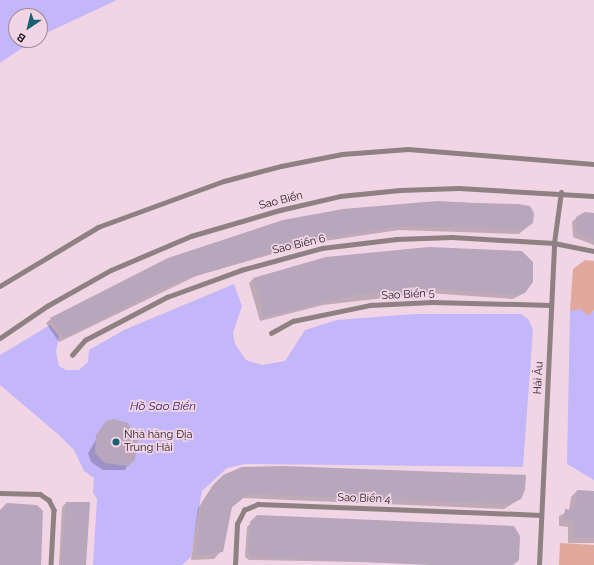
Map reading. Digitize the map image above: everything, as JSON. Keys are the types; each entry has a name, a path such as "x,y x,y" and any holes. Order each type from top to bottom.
{"lane":[{"path":"0,286 98,227 224,182 282,166 342,154 408,149 594,164"},
{"name":"Sao Biển","path":"0,338 47,306 111,270 191,236 280,210 340,196 400,190 459,188 561,192 594,196"},
{"name":"Hải Âu","path":"539,565 554,243 561,192"},
{"name":"Sao Biển 6","path":"72,355 85,340 167,297 241,270 322,248 396,239 452,237 554,243 594,251"},
{"name":"Sao Biển 5","path":"271,333 293,321 370,306 432,302 551,305"},
{"path":"0,493 40,494 49,500 54,510 51,565"},
{"name":"Sao Biển 4","path":"235,565 238,524 244,510 258,504 541,516"}],"shaded area":[{"path":"585,260 594,261 594,310 589,316 570,311 573,269"},
{"path":"560,543 594,545 594,565 559,565"}],"water":[{"path":"0,0 117,0 48,32 48,8 8,8 8,48 22,48 0,63"},
{"name":"Hồ Sao Biển","path":"234,284 242,306 233,333 235,344 246,360 262,365 285,361 305,330 337,320 415,314 521,314 529,320 533,330 523,467 245,464 227,468 202,491 191,557 182,565 93,565 97,499 93,493 94,478 84,471 74,450 59,435 0,385 0,355 50,325 59,336 56,352 59,366 66,370 79,370 88,362 89,350 124,330"},
{"path":"580,309 589,316 594,310 594,480 567,464 570,311"}],"building":[{"path":"437,201 530,206 534,213 533,223 524,229 404,226 316,239 173,283 64,338 50,318 168,258 283,220 343,209"},
{"path":"585,212 594,213 594,240 577,233 576,217"},
{"path":"429,247 522,251 533,262 533,282 525,293 518,295 433,289 360,294 264,317 253,278 326,257"},
{"name":"Nhà hàng Địa Trung Hải","path":"114,419 128,423 138,438 135,460 128,466 105,463 95,453 96,435 106,421"},
{"path":"282,466 526,475 525,490 521,499 509,504 248,494 232,507 223,552 195,556 202,502 213,485 223,475 242,467"},
{"path":"577,490 594,491 594,538 574,538 574,521 564,520 565,509 574,510"},
{"path":"66,502 90,502 86,565 61,565"},
{"path":"7,503 37,505 43,511 41,565 0,565 0,510"},
{"path":"257,515 514,526 520,536 519,560 513,565 430,565 253,557 248,553 250,522"}],"place":[{"name":"Nhà hàng Địa Trung Hải","path":"116,442"}]}
